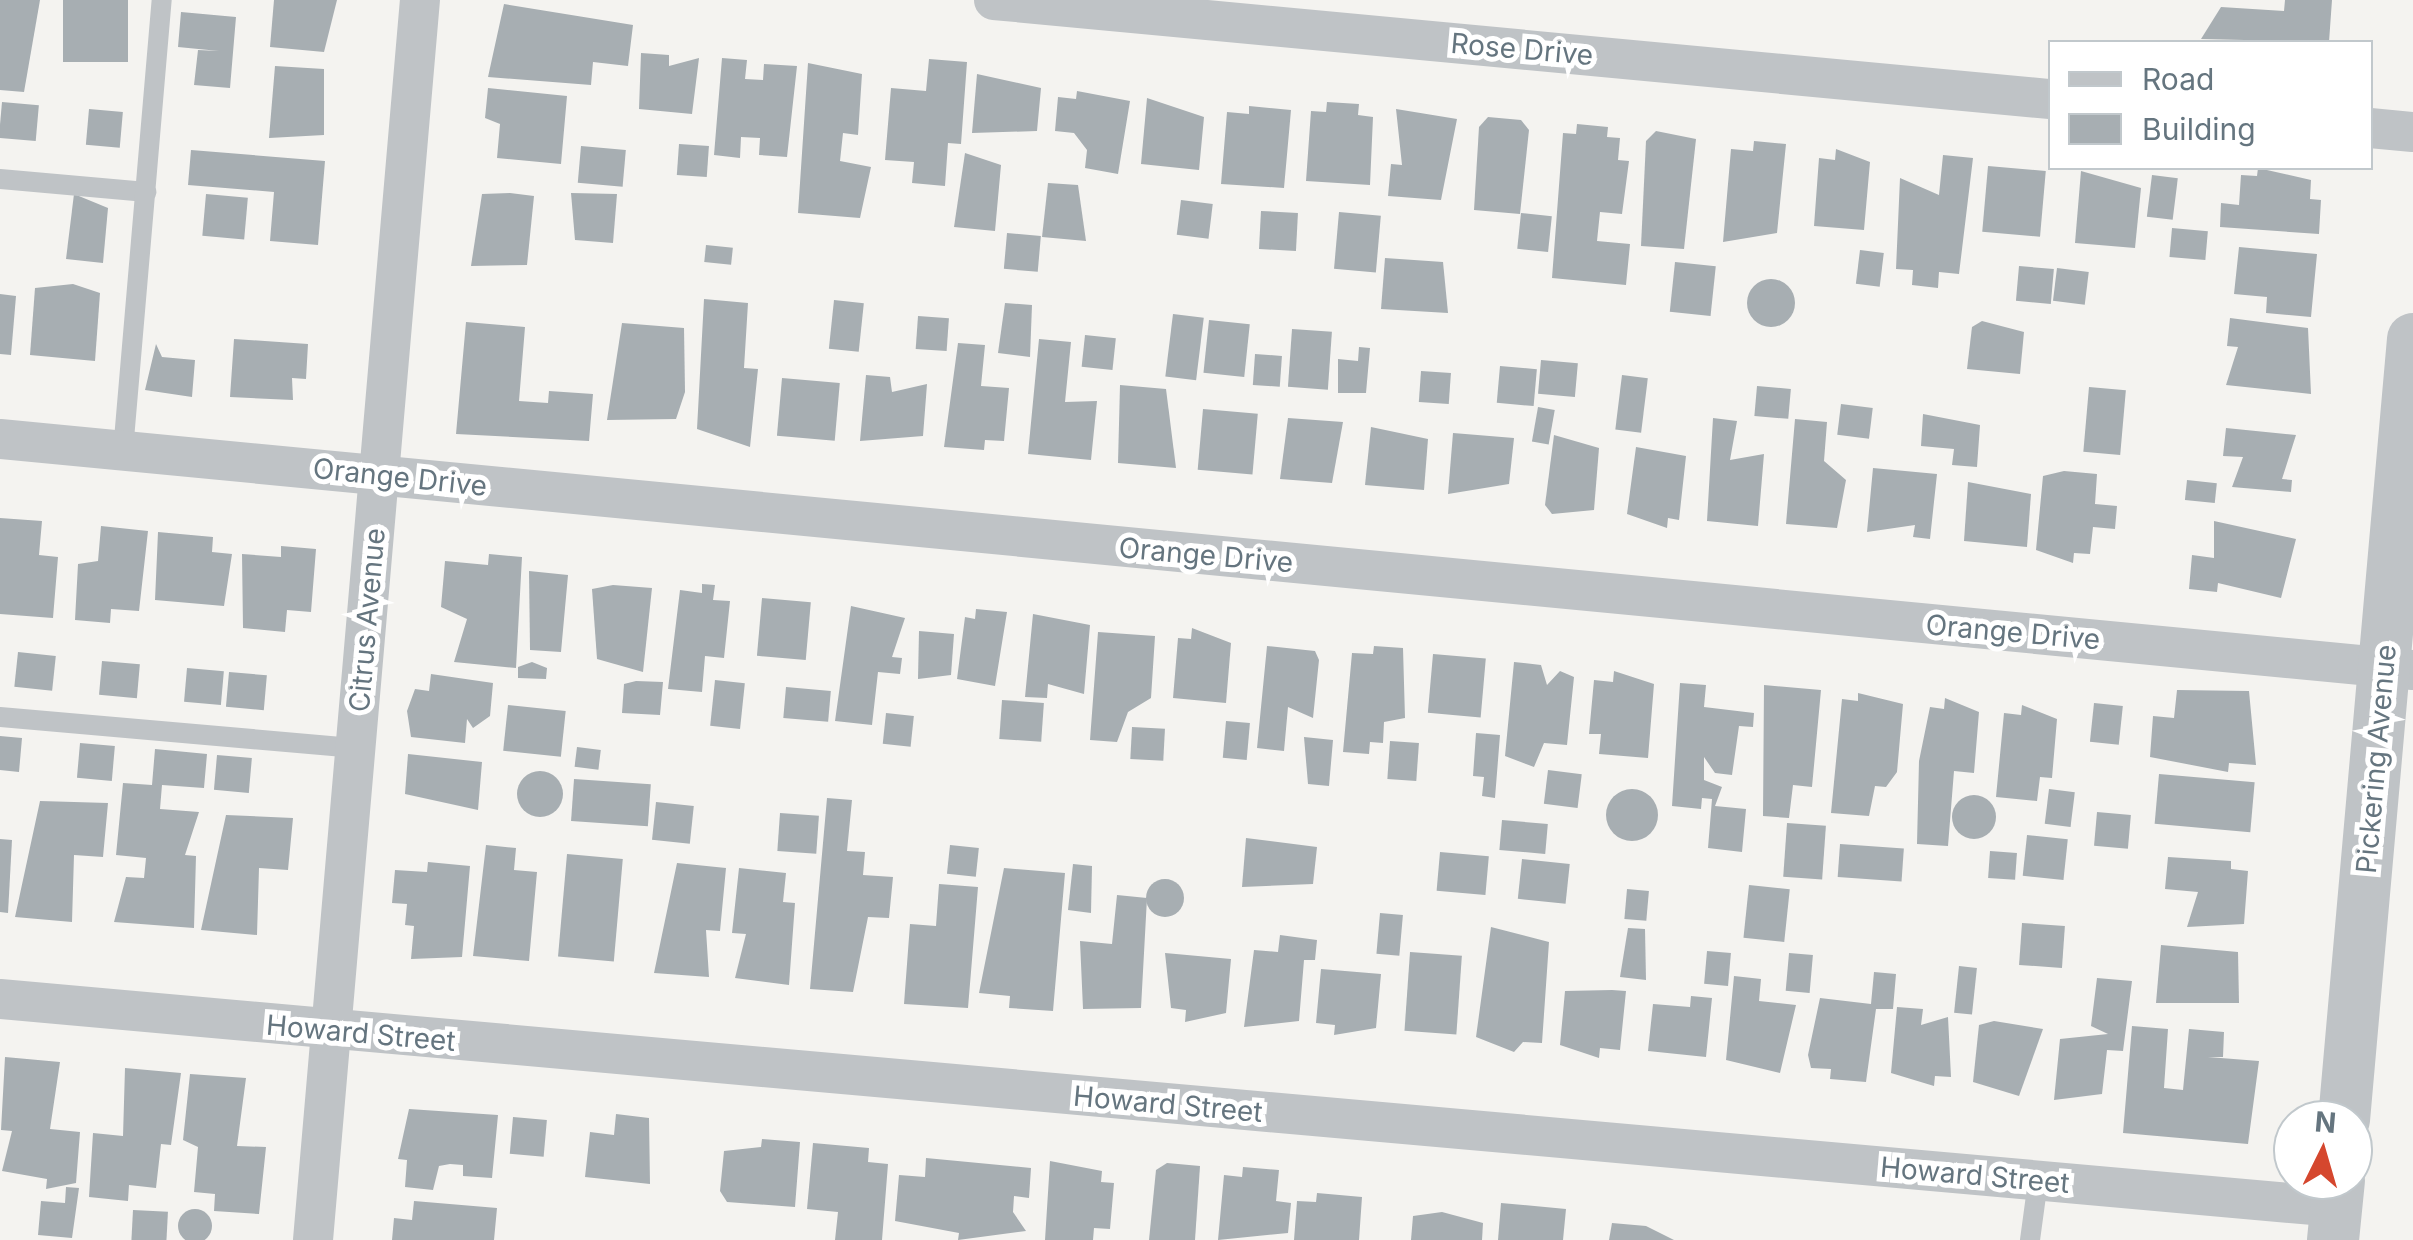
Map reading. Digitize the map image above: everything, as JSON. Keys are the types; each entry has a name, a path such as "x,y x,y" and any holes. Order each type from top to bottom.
{"street":[{"name":"Citrus Avenue","path":"313,1240 420,0"},
{"name":"Rose Drive","path":"994,0 2048,98"},
{"path":"2373,128 2413,132"},
{"name":"Pickering Avenue","path":"2346,1100 2398,668 2413,339"},
{"name":"Orange Drive","path":"0,438 2398,668"},
{"name":"Howard Street","path":"0,1000 2336,1209"}],"lane":[{"path":"123,451 162,0"},
{"path":"0,179 146,192"},
{"path":"0,716 356,748"},
{"path":"2030,1240 2038,1181"}],"building":[{"path":"0,0 40,0 24,92 0,90"},
{"path":"63,0 128,0 128,62 63,62"},
{"path":"274,0 337,0 324,52 270,47"},
{"path":"2285,0 2332,0 2329,40 2201,39 2221,7 2284,11"},
{"path":"504,4 633,25 628,66 593,62 591,85 488,77"},
{"path":"181,12 236,17 230,88 194,85 198,50 219,51 178,47"},
{"path":"641,53 669,55 669,66 699,58 692,114 639,109"},
{"path":"722,58 747,60 745,79 763,80 764,64 797,66 787,157 759,155 760,138 741,137 740,158 714,155"},
{"path":"929,59 967,62 961,144 948,143 945,186 912,183 914,162 885,160 891,88 926,91"},
{"path":"808,63 862,74 858,135 843,133 840,161 871,167 860,218 798,213"},
{"path":"275,66 324,69 324,135 269,138"},
{"path":"977,74 1041,88 1037,131 972,133"},
{"path":"488,88 567,96 561,164 497,158 500,124 485,118"},
{"path":"1077,91 1130,101 1118,174 1085,168 1087,150 1074,133 1055,131 1058,97 1076,99"},
{"path":"1147,98 1204,117 1199,170 1141,164"},
{"path":"2,102 39,105 36,141 0,138"},
{"path":"1327,102 1359,104 1358,115 1373,117 1370,185 1306,181 1311,111 1326,112"},
{"path":"1249,106 1291,110 1284,188 1221,184 1227,112 1249,114"},
{"path":"89,109 123,112 120,148 86,145"},
{"path":"1396,109 1457,119 1441,200 1388,196 1391,164 1402,165"},
{"path":"1488,117 1521,120 1529,130 1520,214 1474,210 1479,127"},
{"path":"1577,124 1608,127 1607,137 1620,138 1618,160 1629,161 1622,214 1600,212 1597,241 1630,244 1626,285 1552,278 1563,133 1576,134"},
{"path":"1656,131 1696,139 1684,249 1641,246 1646,141"},
{"path":"1754,141 1786,144 1777,233 1723,242 1731,149 1753,151"},
{"path":"679,144 709,146 707,177 677,175"},
{"path":"581,146 626,150 623,187 578,183"},
{"path":"1836,149 1870,162 1864,230 1814,226 1819,158 1835,160"},
{"path":"191,150 325,161 318,245 270,241 274,192 188,185"},
{"path":"965,153 1001,165 995,231 954,227"},
{"path":"1943,155 1973,158 1959,274 1939,272 1938,288 1912,285 1913,270 1896,269 1900,178 1939,195"},
{"path":"1988,166 2046,171 2040,237 1982,232"},
{"path":"2258,170 2267,170 2311,180 2310,199 2321,200 2319,234 2220,227 2221,203 2239,205 2241,175 2257,176"},
{"path":"2081,171 2141,188 2135,248 2075,243"},
{"path":"2152,175 2178,178 2173,220 2147,217"},
{"path":"1048,183 1078,185 1086,241 1042,237"},
{"path":"571,193 617,194 613,243 575,240"},
{"path":"74,194 108,208 103,263 66,259"},
{"path":"206,194 248,198 244,240 202,236"},
{"path":"482,194 534,196 527,265 471,266"},
{"path":"1181,200 1213,204 1208,239 1177,235"},
{"path":"1261,211 1298,213 1296,251 1259,249"},
{"path":"1339,212 1381,216 1376,272 1334,269"},
{"path":"1521,213 1552,216 1548,252 1517,249"},
{"path":"2172,228 2208,231 2205,260 2169,257"},
{"path":"1007,233 1041,236 1038,272 1004,269"},
{"path":"706,245 733,248 731,265 704,262"},
{"path":"2239,247 2317,254 2311,317 2266,313 2267,297 2234,294"},
{"path":"1860,250 1884,253 1880,287 1856,284"},
{"path":"1385,258 1443,262 1448,313 1381,309"},
{"path":"1675,262 1716,266 1711,316 1670,312"},
{"path":"2019,266 2054,269 2051,304 2016,301"},
{"path":"2057,268 2089,272 2085,305 2053,301"},
{"path":"1771,279 1788,286 1795,303 1788,320 1771,327 1754,320 1747,303 1754,286"},
{"path":"73,284 100,293 95,361 30,355 35,288"},
{"path":"0,294 16,296 11,355 0,354"},
{"path":"704,299 748,303 744,368 758,369 750,447 697,429"},
{"path":"834,300 864,303 859,352 829,349"},
{"path":"1005,303 1032,305 1030,357 998,353"},
{"path":"1173,314 1204,318 1196,380 1165,377"},
{"path":"918,316 949,318 947,351 916,349"},
{"path":"2230,318 2308,328 2311,394 2226,385 2238,347 2227,346"},
{"path":"1209,320 1250,324 1244,377 1203,373"},
{"path":"1982,321 2024,332 2020,374 1967,369 1972,327"},
{"path":"466,322 525,327 519,401 548,403 549,391 593,394 589,441 456,434"},
{"path":"622,323 684,328 685,392 676,419 607,420"},
{"path":"1292,329 1332,332 1328,390 1288,387"},
{"path":"1085,335 1116,338 1112,370 1082,367"},
{"path":"234,339 308,344 306,379 292,378 293,400 230,397"},
{"path":"1039,339 1071,342 1065,402 1097,401 1091,460 1028,454"},
{"path":"958,343 985,345 981,386 1009,388 1004,441 985,440 984,450 944,447"},
{"path":"156,344 162,357 195,360 192,397 145,390"},
{"path":"1359,347 1370,348 1366,393 1338,393 1338,359 1358,361"},
{"path":"1255,354 1282,356 1280,387 1253,385"},
{"path":"1541,360 1578,363 1575,397 1538,394"},
{"path":"1500,366 1537,369 1534,406 1497,403"},
{"path":"1421,371 1451,373 1449,404 1419,402"},
{"path":"866,375 890,377 892,392 927,384 923,436 860,441"},
{"path":"1622,375 1648,378 1641,433 1615,430"},
{"path":"782,378 840,383 835,441 777,436"},
{"path":"1120,385 1166,389 1176,468 1118,463"},
{"path":"1757,386 1791,389 1788,419 1754,416"},
{"path":"2089,387 2126,390 2120,455 2083,452"},
{"path":"1841,404 1873,408 1869,439 1837,435"},
{"path":"1538,407 1555,410 1549,444 1532,441"},
{"path":"1203,409 1258,414 1252,475 1198,470"},
{"path":"1923,414 1980,425 1977,467 1952,465 1954,449 1921,446"},
{"path":"1288,418 1343,422 1332,483 1280,479"},
{"path":"1713,418 1737,421 1730,460 1764,454 1758,526 1707,521"},
{"path":"1795,419 1827,422 1824,461 1846,480 1837,528 1786,524"},
{"path":"1371,427 1428,439 1424,490 1365,485"},
{"path":"2226,428 2296,435 2282,479 2292,480 2291,492 2232,487 2243,457 2223,456"},
{"path":"1453,433 1514,438 1509,484 1448,494"},
{"path":"1554,435 1599,448 1594,510 1552,514 1545,505"},
{"path":"1636,447 1686,456 1679,520 1668,518 1667,528 1627,514"},
{"path":"1873,468 1937,474 1930,539 1913,537 1915,525 1867,532"},
{"path":"2064,471 2097,474 2095,504 2117,506 2115,529 2093,527 2090,554 2074,553 2073,563 2036,550 2043,476"},
{"path":"2187,480 2217,483 2215,503 2185,500"},
{"path":"1968,482 2031,494 2027,547 1964,541"},
{"path":"0,518 42,521 39,555 58,557 53,618 0,614"},
{"path":"2214,521 2296,539 2281,598 2218,583 2217,592 2189,589 2192,555 2214,558"},
{"path":"101,526 148,531 139,611 111,609 110,623 75,620 78,564 98,561"},
{"path":"158,532 213,537 212,552 232,554 224,606 155,600"},
{"path":"281,546 316,549 311,612 287,610 285,632 243,628 242,554 281,557"},
{"path":"489,554 522,557 516,668 454,662 467,619 441,607 445,561 488,565"},
{"path":"529,571 568,575 561,652 530,650"},
{"path":"702,584 715,585 713,600 730,601 724,658 705,656 702,692 668,689 680,590 702,593"},
{"path":"613,585 652,588 643,672 597,659 592,589"},
{"path":"762,598 811,602 806,660 757,656"},
{"path":"851,606 905,618 892,657 902,658 900,674 878,672 872,725 835,721"},
{"path":"976,609 1007,612 995,686 957,679 965,617 975,619"},
{"path":"1033,614 1090,625 1084,694 1048,684 1047,698 1025,697"},
{"path":"1192,628 1231,643 1226,703 1173,698 1178,638 1191,639"},
{"path":"919,631 954,634 951,675 918,679"},
{"path":"1098,632 1155,636 1151,698 1128,712 1117,742 1090,740"},
{"path":"1267,646 1315,651 1319,660 1313,718 1288,707 1284,751 1257,748"},
{"path":"1374,646 1403,648 1405,718 1384,722 1383,743 1370,742 1369,754 1343,752 1352,653 1373,654"},
{"path":"18,652 56,656 52,691 14,687"},
{"path":"1433,654 1486,659 1481,717 1428,713"},
{"path":"102,661 140,664 137,698 99,695"},
{"path":"532,662 547,668 546,679 518,678 518,667"},
{"path":"1514,662 1541,665 1547,685 1560,671 1574,677 1567,745 1544,743 1534,767 1505,756"},
{"path":"187,668 224,671 221,705 184,702"},
{"path":"1614,671 1654,684 1648,758 1599,754 1601,734 1589,734 1594,680 1613,682"},
{"path":"229,672 267,675 264,710 226,707"},
{"path":"431,674 493,683 490,716 473,728 467,719 465,743 411,737 407,711 415,689 429,691"},
{"path":"715,680 745,683 740,729 710,726"},
{"path":"663,682 660,715 622,713 624,684"},
{"path":"1680,683 1706,685 1704,707 1754,713 1753,727 1739,726 1732,775 1715,773 1704,757 1704,780 1722,787 1715,806 1746,809 1742,852 1708,848 1712,799 1702,798 1701,809 1672,806"},
{"path":"1764,685 1821,690 1812,787 1793,785 1789,818 1763,816"},
{"path":"786,687 831,691 828,722 783,718"},
{"path":"2177,690 2249,691 2256,765 2229,763 2228,772 2150,757 2153,716 2174,718"},
{"path":"1858,693 1903,704 1897,772 1886,787 1875,786 1869,816 1831,813 1842,699 1858,701"},
{"path":"1945,698 1979,712 1974,773 1954,771 1948,846 1917,844 1919,761 1930,707 1944,709"},
{"path":"1002,700 1044,703 1041,742 999,739"},
{"path":"2094,703 2123,706 2119,745 2090,742"},
{"path":"508,705 566,711 561,757 503,751"},
{"path":"2022,705 2057,719 2052,778 2040,777 2037,801 1996,797 2004,713 2021,715"},
{"path":"886,713 914,716 911,747 883,744"},
{"path":"1226,721 1250,723 1247,760 1223,758"},
{"path":"1132,727 1165,729 1163,761 1130,759"},
{"path":"1476,733 1500,735 1495,798 1482,796 1484,777 1473,776"},
{"path":"0,736 22,738 19,772 0,770"},
{"path":"1304,737 1333,740 1329,786 1308,784"},
{"path":"1390,741 1419,743 1416,781 1387,779"},
{"path":"80,743 115,746 112,781 77,778"},
{"path":"577,747 601,750 598,770 575,767"},
{"path":"155,749 207,754 204,788 162,785 160,809 199,812 185,855 196,856 194,928 114,922 126,877 144,878 146,858 116,855 123,783 152,785"},
{"path":"408,754 482,762 478,810 405,794"},
{"path":"217,755 252,758 249,793 214,790"},
{"path":"1548,770 1582,774 1578,808 1544,804"},
{"path":"540,771 556,778 563,794 556,810 540,817 524,810 517,794 524,778"},
{"path":"2159,774 2255,782 2250,832 2155,824"},
{"path":"574,779 651,784 648,826 571,821"},
{"path":"1632,789 1650,797 1658,815 1650,833 1632,841 1614,833 1606,815 1614,797"},
{"path":"2049,789 2075,792 2071,827 2045,824"},
{"path":"1974,795 1989,802 1996,817 1989,832 1974,839 1959,832 1952,817 1959,802"},
{"path":"827,798 852,800 847,851 865,852 863,875 893,877 889,918 868,917 853,992 810,989"},
{"path":"40,801 108,803 103,857 74,855 72,922 15,917"},
{"path":"656,802 694,806 690,844 652,840"},
{"path":"2097,812 2131,815 2128,849 2094,846"},
{"path":"780,813 819,816 816,854 777,851"},
{"path":"226,815 293,818 288,870 259,868 257,935 201,930"},
{"path":"1502,820 1548,824 1545,854 1499,850"},
{"path":"1787,823 1826,826 1822,880 1783,877"},
{"path":"2027,835 2068,839 2063,880 2023,876"},
{"path":"1246,838 1317,847 1313,884 1242,887"},
{"path":"0,839 12,840 8,913 0,912"},
{"path":"1840,844 1904,848 1902,881 1838,877"},
{"path":"486,845 516,848 514,870 537,872 529,961 473,956"},
{"path":"950,845 979,848 976,877 947,874"},
{"path":"1990,851 2017,853 2015,880 1988,878"},
{"path":"1440,852 1489,856 1485,895 1437,891"},
{"path":"567,854 623,859 614,961 558,957"},
{"path":"2168,857 2231,861 2231,869 2248,871 2244,924 2187,927 2198,892 2165,889"},
{"path":"1522,859 1570,864 1566,904 1518,899"},
{"path":"428,862 470,866 462,957 411,959 414,926 405,925 407,904 392,903 395,870 427,872"},
{"path":"677,863 726,868 720,931 706,930 709,977 654,973"},
{"path":"1073,864 1092,866 1091,913 1068,910"},
{"path":"739,868 786,873 783,902 795,903 789,985 735,978 746,934 732,933"},
{"path":"1004,868 1065,873 1053,1011 1009,1008 1010,996 979,993"},
{"path":"1165,879 1178,885 1184,898 1178,911 1165,917 1152,911 1146,898 1152,885"},
{"path":"939,884 978,887 968,1008 904,1004 910,924 936,926"},
{"path":"1749,885 1790,889 1784,942 1743,938"},
{"path":"1627,889 1649,891 1646,921 1624,919"},
{"path":"1117,895 1147,898 1141,1008 1083,1009 1080,941 1112,944"},
{"path":"1380,913 1403,915 1399,956 1376,954"},
{"path":"2022,923 2065,926 2062,968 2019,965"},
{"path":"1491,927 1549,942 1542,1043 1523,1042 1514,1052 1476,1037"},
{"path":"1628,928 1645,929 1646,980 1620,977"},
{"path":"1280,935 1317,940 1315,960 1304,960 1299,1021 1244,1027 1254,950 1278,952"},
{"path":"2161,945 2238,952 2239,1003 2156,1003"},
{"path":"1707,951 1731,953 1728,986 1704,984"},
{"path":"1410,952 1462,956 1456,1034 1404,1031"},
{"path":"1165,953 1231,959 1226,1013 1185,1022 1186,1010 1171,1008"},
{"path":"1789,953 1813,955 1810,993 1786,991"},
{"path":"1959,966 1977,968 1972,1015 1954,1013"},
{"path":"1321,969 1381,974 1376,1028 1334,1035 1335,1025 1316,1023"},
{"path":"1874,972 1896,974 1893,1009 1876,1009 1866,1082 1830,1079 1831,1069 1811,1068 1808,1055 1820,998 1871,1004"},
{"path":"1734,976 1761,979 1759,1001 1796,1005 1780,1073 1726,1060"},
{"path":"2097,978 2132,981 2123,1051 2107,1050 2102,1094 2054,1100 2060,1039 2108,1034 2091,1026"},
{"path":"1565,991 1626,991 1620,1050 1600,1048 1599,1058 1560,1045"},
{"path":"1691,996 1712,998 1706,1057 1648,1051 1653,1004 1690,1007"},
{"path":"1897,1007 1923,1009 1921,1025 1948,1017 1951,1077 1935,1076 1934,1086 1891,1073"},
{"path":"1994,1021 2043,1029 2019,1096 1973,1082 1979,1025"},
{"path":"2132,1026 2168,1029 2164,1088 2183,1090 2189,1029 2224,1032 2223,1057 2208,1057 2259,1061 2248,1144 2123,1133"},
{"path":"5,1057 60,1062 50,1129 80,1132 76,1183 46,1189 47,1179 2,1171 12,1131 1,1130"},
{"path":"125,1068 181,1073 171,1145 161,1144 156,1188 129,1185 128,1201 89,1197 93,1133 123,1136"},
{"path":"190,1074 246,1078 237,1146 266,1147 259,1214 214,1211 215,1194 194,1192 198,1147 183,1140"},
{"path":"409,1109 498,1115 492,1178 463,1176 463,1165 450,1164 439,1166 433,1190 405,1187 407,1160 398,1159"},
{"path":"616,1114 649,1118 650,1184 585,1177 590,1132 614,1135"},
{"path":"513,1117 547,1120 544,1157 510,1154"},
{"path":"762,1139 800,1142 795,1207 727,1202 720,1191 724,1151 761,1147"},
{"path":"813,1143 869,1148 868,1162 888,1164 882,1240 835,1240 838,1212 807,1209"},
{"path":"926,1158 1031,1168 1029,1198 1014,1196 1013,1212 1026,1231 958,1240 959,1233 895,1221 899,1175 925,1177"},
{"path":"1050,1161 1102,1171 1101,1182 1114,1183 1110,1229 1094,1228 1093,1240 1045,1240"},
{"path":"1167,1163 1200,1166 1195,1240 1149,1240 1156,1170"},
{"path":"1243,1167 1279,1170 1276,1201 1291,1203 1288,1233 1218,1240 1224,1175 1242,1177"},
{"path":"66,1187 79,1188 72,1238 38,1235 41,1201 65,1203"},
{"path":"1317,1193 1362,1197 1359,1240 1294,1240 1297,1201 1316,1202"},
{"path":"414,1201 497,1208 494,1240 392,1240 394,1218 412,1220"},
{"path":"1501,1203 1566,1209 1563,1240 1498,1240"},
{"path":"133,1210 168,1212 166,1240 131,1240"},
{"path":"188,1210 202,1210 211,1219 211,1233 203,1241 187,1241 179,1233 179,1219"},
{"path":"1442,1212 1483,1223 1482,1240 1411,1240 1413,1216"},
{"path":"1612,1223 1646,1226 1674,1240 1609,1240"}]}
